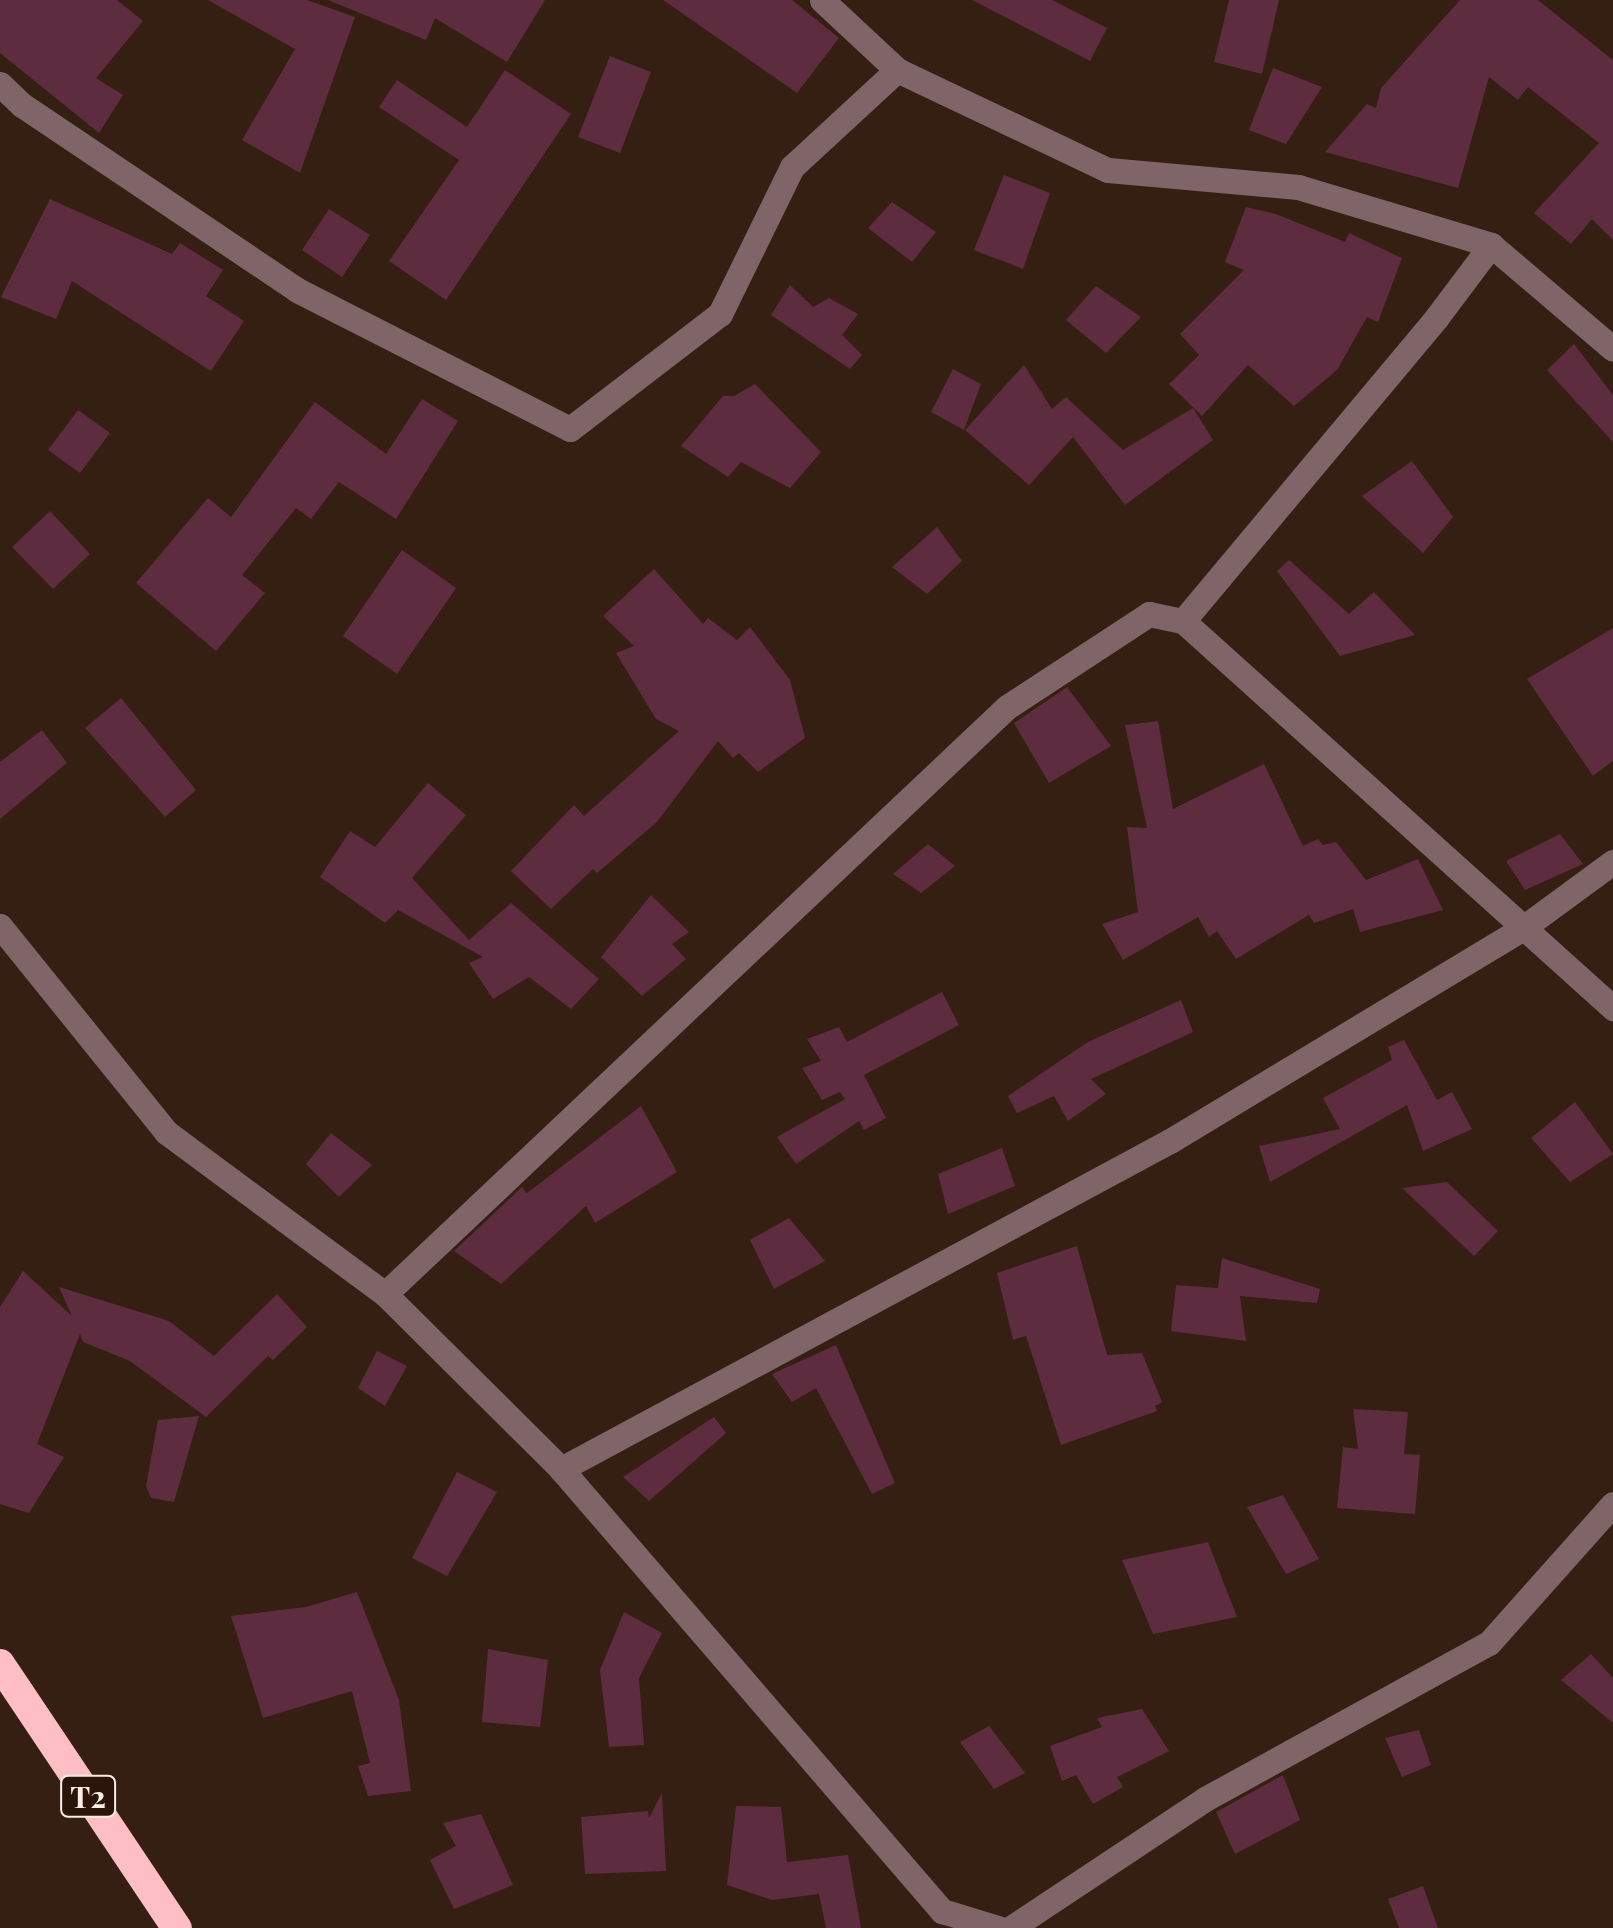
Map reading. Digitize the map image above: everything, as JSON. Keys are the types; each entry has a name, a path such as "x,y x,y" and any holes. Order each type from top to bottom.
{"highway":[{"name":"T2","path":"0,1664 176,1928"}],"street":[{"path":"822,0 897,70 1108,170 1298,186 1491,245 1613,348"},
{"path":"0,84 22,105 297,290 570,429 720,314 792,167 897,70"},
{"path":"1183,620 1437,317 1491,245"},
{"path":"385,1294 1006,708 1149,614 1183,620 1613,1008"},
{"path":"560,1468 1170,1141 1523,928 1613,862"},
{"path":"0,926 166,1132 385,1294 560,1468 942,1911 998,1928"},
{"path":"1011,1928 1206,1799 1489,1643 1613,1504"}],"building":[{"path":"0,0 117,0 143,21 96,78 123,95 99,133 0,53"},
{"path":"208,0 307,0 355,17 300,173 242,140 295,49"},
{"path":"328,0 545,0 507,62 435,18 426,40"},
{"path":"663,0 792,0 839,38 797,93"},
{"path":"972,0 1052,0 1107,28 1090,61"},
{"path":"1229,0 1279,0 1262,74 1214,62"},
{"path":"1460,0 1538,0 1613,60 1613,240 1592,219 1571,244 1534,213 1599,143 1528,87 1518,100 1489,77 1458,188 1325,152 1367,104 1376,108 1381,88"},
{"path":"610,56 651,72 620,153 578,137"},
{"path":"1273,68 1322,87 1286,144 1249,130"},
{"path":"505,70 571,114 446,300 389,261 459,160 379,107 397,80 467,127"},
{"path":"1004,175 1050,193 1023,269 974,250"},
{"path":"50,199 172,254 180,243 223,270 206,296 244,321 211,371 72,281 56,319 1,297"},
{"path":"892,202 936,232 912,262 868,228"},
{"path":"1246,207 1276,214 1345,242 1349,233 1402,258 1378,322 1367,317 1337,370 1294,406 1248,365 1202,416 1169,384 1199,355 1180,334 1244,270 1225,262"},
{"path":"329,209 370,235 342,277 302,250"},
{"path":"790,285 813,307 829,298 858,314 842,335 862,355 850,369 771,315"},
{"path":"1096,286 1141,317 1106,353 1066,320"},
{"path":"1574,344 1613,395 1613,442 1547,370"},
{"path":"1024,365 1052,409 1066,397 1123,450 1193,408 1213,440 1125,505 1073,437 1029,485 965,430"},
{"path":"953,369 981,384 964,430 931,412"},
{"path":"755,384 821,452 790,488 741,462 728,477 681,446 723,396 734,396"},
{"path":"422,399 458,421 396,519 339,482 311,519 296,508 242,575 265,593 216,651 136,583 208,498 231,517 315,402 386,454"},
{"path":"78,410 110,433 80,473 48,450"},
{"path":"1412,461 1453,517 1423,553 1362,496"},
{"path":"50,511 90,554 53,589 12,547"},
{"path":"937,527 962,561 927,594 892,567"},
{"path":"402,550 456,588 397,674 343,636"},
{"path":"1289,560 1349,614 1374,592 1415,635 1340,656 1277,571"},
{"path":"654,569 703,624 708,618 737,640 750,627 790,680 805,738 758,772 739,753 733,758 718,741 657,822 597,873 593,869 551,909 511,871 574,805 584,816 679,731 656,719 616,653 634,646 603,616"},
{"path":"1613,628 1613,761 1593,776 1527,679"},
{"path":"1067,687 1111,746 1049,783 1014,723"},
{"path":"121,698 196,790 165,817 85,728"},
{"path":"1158,721 1173,809 1264,764 1303,846 1318,839 1323,845 1336,842 1366,880 1418,859 1443,910 1360,932 1353,909 1314,923 1309,915 1236,959 1217,931 1209,937 1198,917 1123,960 1102,924 1138,912 1127,827 1147,828 1125,725"},
{"path":"42,730 67,763 0,819 0,762"},
{"path":"428,783 466,815 412,878 469,940 511,903 599,979 571,1009 529,977 493,999 469,963 483,957 398,910 385,923 320,877 350,831 375,847"},
{"path":"1560,834 1583,864 1525,890 1506,861"},
{"path":"928,844 955,866 921,893 893,874"},
{"path":"651,895 689,932 672,944 686,959 642,996 601,957"},
{"path":"942,992 959,1025 864,1075 886,1118 864,1130 859,1121 796,1164 777,1137 845,1099 840,1092 822,1100 802,1068 821,1061 807,1039 839,1027 847,1042"},
{"path":"1181,1000 1193,1032 1091,1079 1106,1094 1068,1121 1054,1096 1017,1113 1008,1096 1088,1042"},
{"path":"1404,1040 1437,1100 1452,1092 1472,1129 1423,1151 1407,1105 1270,1182 1259,1146 1340,1129 1323,1098 1392,1060 1388,1047"},
{"path":"1575,1102 1613,1154 1570,1182 1531,1138"},
{"path":"641,1106 677,1172 595,1223 586,1206 501,1284 454,1251 522,1187 527,1193"},
{"path":"331,1133 372,1165 339,1197 306,1164"},
{"path":"1002,1148 1015,1186 948,1214 938,1174"},
{"path":"1447,1182 1498,1231 1474,1256 1402,1188"},
{"path":"789,1218 825,1261 774,1289 750,1240"},
{"path":"1077,1246 1107,1355 1142,1353 1162,1402 1155,1406 1157,1411 1061,1445 1026,1336 1013,1340 997,1273"},
{"path":"1222,1258 1320,1289 1317,1303 1240,1296 1246,1341 1171,1331 1176,1285 1218,1288"},
{"path":"23,1271 72,1316 59,1287 169,1321 214,1356 277,1294 307,1327 273,1360 268,1356 206,1417 130,1361 83,1342 80,1334 37,1444 64,1457 29,1513 0,1504 0,1307"},
{"path":"836,1345 895,1483 872,1494 816,1388 792,1402 772,1374"},
{"path":"377,1351 407,1366 385,1406 358,1388"},
{"path":"1353,1409 1408,1412 1404,1454 1420,1455 1415,1514 1337,1508 1343,1447 1358,1449"},
{"path":"199,1416 174,1502 151,1498 146,1486 158,1420"},
{"path":"714,1417 726,1433 649,1501 623,1477"},
{"path":"457,1472 497,1492 447,1576 412,1558"},
{"path":"1283,1495 1319,1559 1286,1574 1247,1507"},
{"path":"1208,1542 1237,1617 1153,1634 1122,1560"},
{"path":"357,1592 399,1700 411,1791 368,1796 358,1766 370,1763 352,1691 263,1718 231,1616 306,1607"},
{"path":"624,1612 662,1633 639,1678 644,1745 609,1747 600,1670"},
{"path":"488,1649 548,1660 540,1727 482,1722"},
{"path":"1591,1654 1613,1678 1613,1723 1561,1680"},
{"path":"1142,1709 1169,1751 1117,1777 1123,1787 1093,1804 1076,1775 1062,1781 1050,1746 1102,1727 1097,1718"},
{"path":"989,1726 1025,1773 994,1789 960,1742"},
{"path":"1419,1730 1431,1765 1402,1777 1385,1738"},
{"path":"1283,1775 1300,1820 1235,1854 1216,1812"},
{"path":"662,1793 666,1871 585,1874 581,1817 648,1811 649,1818"},
{"path":"736,1806 781,1807 787,1862 848,1855 861,1928 826,1928 819,1894 772,1900 727,1885"},
{"path":"481,1814 513,1885 454,1909 430,1860 456,1846 443,1823"},
{"path":"1423,1886 1438,1928 1399,1928 1388,1899"}]}
